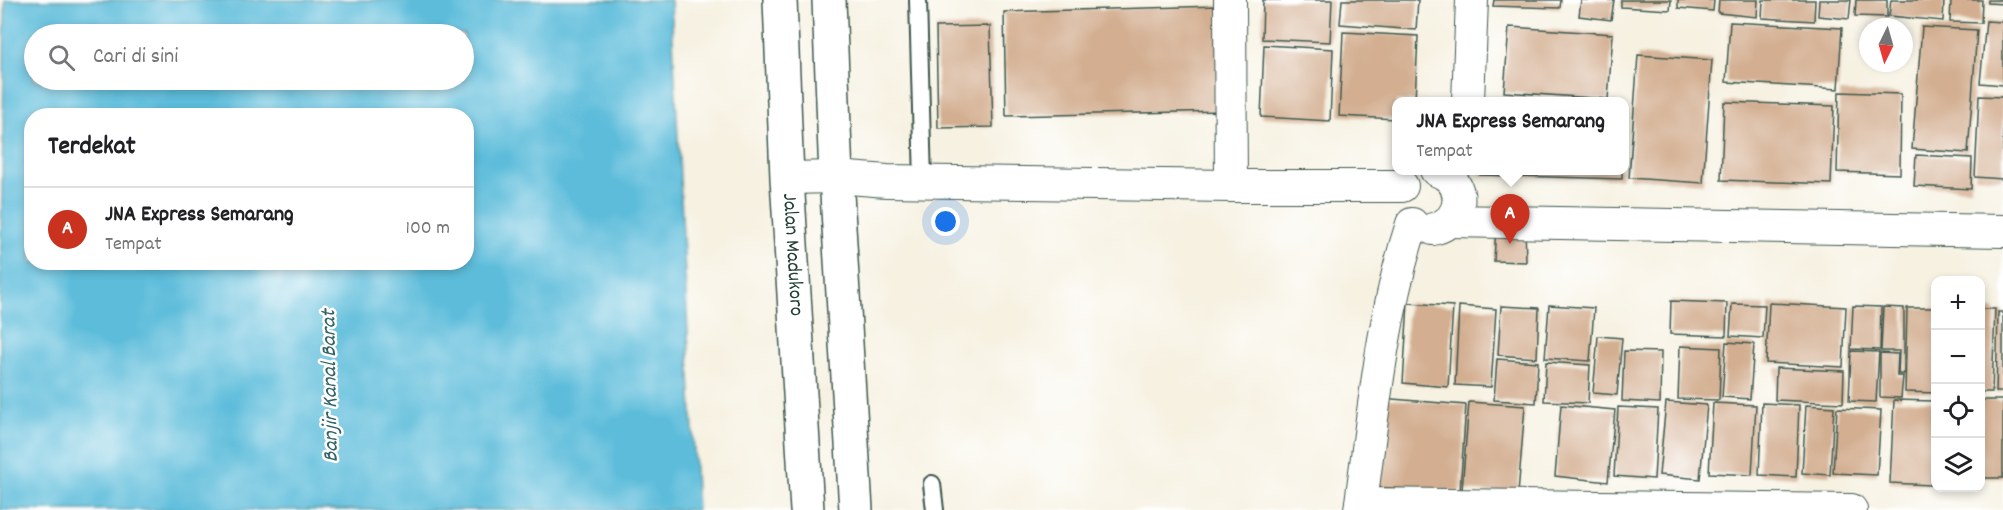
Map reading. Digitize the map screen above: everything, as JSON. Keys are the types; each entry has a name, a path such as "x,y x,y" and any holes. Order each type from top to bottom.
{"street":[{"name":"Jalan Madukoro","path":"780,0 787,178 807,510"},
{"path":"829,0 836,177 856,510"},
{"path":"1230,0 1231,186"},
{"path":"1468,97 1472,0"},
{"path":"787,178 836,177 923,182 1231,186 1433,175 1457,189 1459,200 1450,221 1442,227 1431,229 1421,229 1404,217 1399,207 1398,196 1433,175"},
{"path":"1450,221 2003,231"},
{"path":"1412,224 1394,287 1369,441 1361,507 1851,510"}],"lane":[{"path":"918,0 923,182"},
{"path":"932,484 935,510"}],"water":[{"name":"Banjir Kanal Barat","path":"5,0 671,0 697,510 0,510 0,303"}],"building":[{"path":"1263,0 1332,0 1330,42 1262,39"},
{"path":"1342,0 1418,0 1416,30 1340,24"},
{"path":"1494,0 1561,0 1560,8 1493,6"},
{"path":"1581,0 1614,0 1611,20 1579,16"},
{"path":"1621,0 1671,0 1670,10 1621,7"},
{"path":"1678,0 1714,0 1713,11 1678,8"},
{"path":"1719,0 1758,0 1757,17 1718,13"},
{"path":"1763,0 1815,0 1814,21 1762,18"},
{"path":"1819,0 1851,0 1849,19 1818,16"},
{"path":"1856,0 1887,0 1887,17 1855,16"},
{"path":"1891,0 1944,0 1943,21 1889,16"},
{"path":"1951,0 1982,0 1981,23 1950,22"},
{"path":"1988,0 2003,0 2003,4 1988,3"},
{"path":"1219,6 1222,111 1006,116 1004,12"},
{"path":"1986,21 2003,22 2003,85 1980,83"},
{"path":"1730,22 1842,28 1838,89 1726,82"},
{"path":"990,26 993,127 938,128 936,27"},
{"path":"1509,27 1613,34 1608,97 1504,92"},
{"path":"1922,27 1977,30 1968,153 1912,149"},
{"path":"1343,32 1418,36 1415,97 1392,97 1392,119 1339,116"},
{"path":"1264,45 1333,49 1330,121 1261,117"},
{"path":"1638,55 1712,60 1703,183 1629,178"},
{"path":"1839,92 1901,94 1900,174 1837,172"},
{"path":"1979,96 2003,97 2003,179 1975,177"},
{"path":"1724,102 1834,106 1831,184 1721,180"},
{"path":"1916,155 1972,158 1971,189 1914,186"},
{"path":"1480,175 1622,175 1622,179"},
{"path":"1496,226 1525,227 1526,262 1494,261"},
{"path":"1671,301 1727,303 1726,336 1670,334"},
{"path":"1408,303 1453,306 1448,387 1403,383"},
{"path":"1769,303 1846,307 1843,367 1766,363"},
{"path":"1732,304 1765,305 1763,338 1730,336"},
{"path":"1549,305 1594,308 1590,361 1545,358"},
{"path":"1459,306 1496,309 1491,387 1455,385"},
{"path":"1501,306 1539,308 1537,358 1498,355"},
{"path":"1853,306 1881,307 1880,350 1851,349"},
{"path":"1883,307 1904,308 1904,374 1898,374 1899,351 1881,351"},
{"path":"1907,308 1931,308 1931,393 1905,392"},
{"path":"1985,309 1995,309 1992,392 1985,392"},
{"path":"1998,312 2003,312 2003,392 1996,392"},
{"path":"1598,336 1622,338 1617,395 1593,393"},
{"path":"1726,342 1754,344 1750,399 1722,397"},
{"path":"1680,346 1721,348 1719,400 1678,399"},
{"path":"1624,351 1661,352 1660,403 1622,401"},
{"path":"1851,351 1879,352 1876,402 1849,401"},
{"path":"1880,353 1898,354 1897,376 1903,376 1901,398 1880,397"},
{"path":"1497,359 1538,362 1536,403 1494,400"},
{"path":"1546,362 1590,365 1588,403 1544,401"},
{"path":"1776,368 1844,371 1843,403 1775,400"},
{"path":"1380,398 1466,405 1460,492 1374,487"},
{"path":"1894,400 1931,401 1931,485 1890,483"},
{"path":"1985,400 2003,400 2003,478 1985,478"},
{"path":"1469,402 1525,406 1518,494 1462,490"},
{"path":"1666,402 1707,405 1700,479 1659,475"},
{"path":"1713,403 1756,405 1752,475 1709,473"},
{"path":"1762,403 1799,405 1796,477 1759,475"},
{"path":"1561,405 1615,410 1608,482 1555,476"},
{"path":"1806,405 1834,407 1830,475 1802,473"},
{"path":"1618,407 1658,409 1654,479 1614,476"},
{"path":"1837,408 1881,410 1877,475 1833,473"}],"place":[{"name":"JNA Express Semarang","path":"1510,244"}]}
